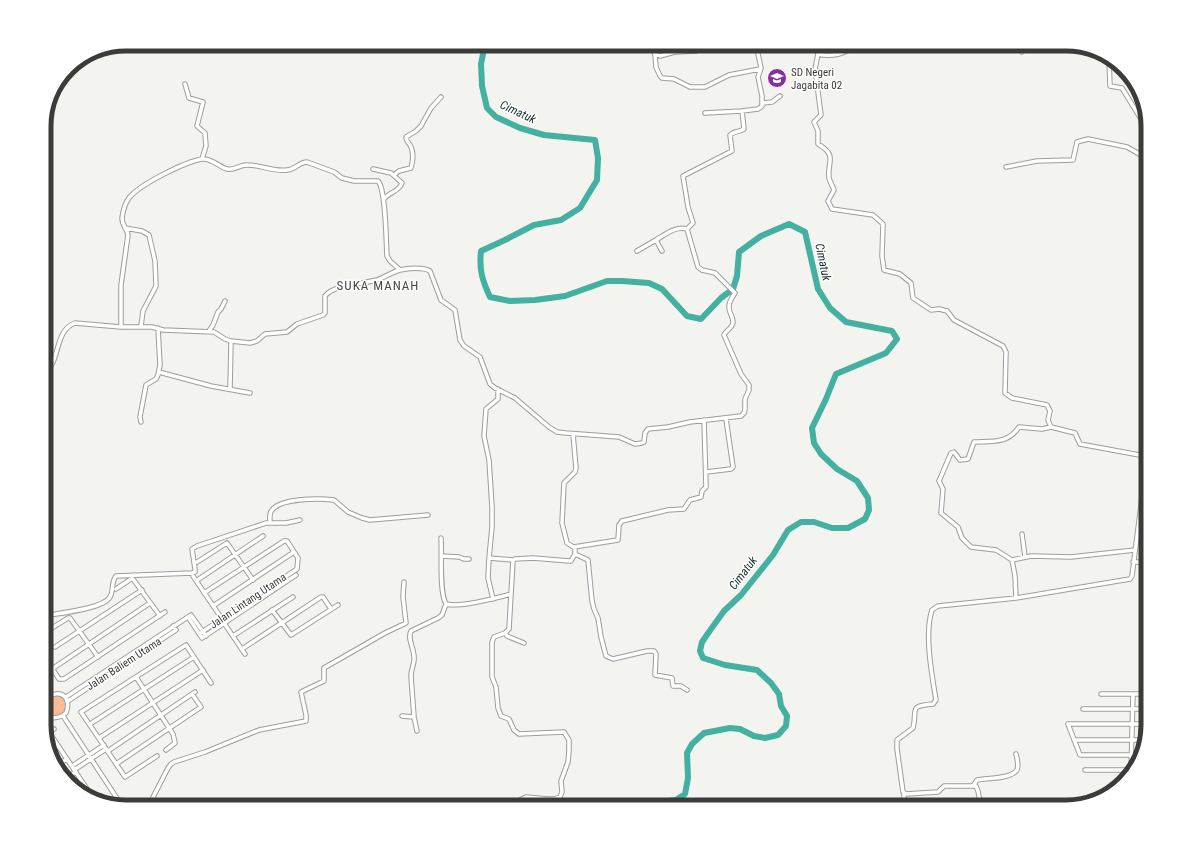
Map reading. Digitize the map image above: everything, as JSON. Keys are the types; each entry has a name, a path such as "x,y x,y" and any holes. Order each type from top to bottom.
{"street":[{"path":"653,51 655,54 656,67 662,78 674,79 690,87 705,87 728,75 760,69"},
{"path":"655,54 660,56 675,52 696,51"},
{"path":"705,113 742,111 760,108 763,103 758,80 760,69 757,51"},
{"path":"817,51 818,54 815,69 821,115 814,122 818,131 818,144 824,148 831,158 829,178 834,190 828,201 832,209 873,215 883,224 882,256 884,270 900,274 911,283 913,298 930,310 939,309 946,311 954,320 1002,346 1006,352 1005,394 1012,398 1047,405 1050,411 1048,420 1051,427"},
{"path":"818,54 837,55 845,51"},
{"path":"1109,64 1110,86 1122,88 1140,118"},
{"path":"185,84 189,98 203,102 197,126 204,133 206,146 202,159"},
{"path":"763,103 772,102 780,96"},
{"path":"394,175 399,171 411,168 412,152 406,137 421,126 431,108 441,97"},
{"path":"687,229 693,223 688,207 684,175 732,151 730,135 744,128 742,111"},
{"path":"1006,167 1037,161 1073,160 1077,142 1088,139 1127,147 1141,155"},
{"path":"121,327 121,285 128,234 122,219 128,199 135,192 153,180 180,167 202,159 210,160 221,167 234,169 248,165 289,170 303,162 307,162 334,172 342,178 354,181 378,181 381,184 383,200 387,256 400,270"},
{"path":"373,169 391,173 402,182 398,189 383,200"},
{"path":"125,228 142,231 148,234 155,262 156,286 143,311 141,326"},
{"path":"637,251 675,229 687,229"},
{"path":"51,365 59,342 66,330 72,324 81,323 121,327 141,326 168,330 209,331 215,332 231,341 255,342 265,334 287,332 297,324 323,315 325,313 325,296 331,291 345,286 377,280 400,270 424,269 430,271 441,300 456,312 460,340 464,346 480,357 490,384 516,398 553,430 561,433 619,437 633,444 638,444 644,442 645,433 648,429 704,420 737,418 744,413 746,396 750,388 749,384 741,374 724,336 725,332 732,326 733,322 729,306 735,293 714,273 699,268 687,229"},
{"path":"656,240 662,251"},
{"path":"209,331 218,312 222,309 225,302"},
{"path":"141,422 140,417 146,385 156,380 159,372 158,328"},
{"path":"230,388 231,341"},
{"path":"159,372 211,386 250,392"},
{"path":"493,599 489,583 488,558 492,527 492,507 488,460 484,441 484,426 486,409 498,399 498,389"},
{"path":"706,472 730,470 733,467 726,419"},
{"path":"574,434 576,468 575,472 564,483 562,520 567,543 574,546 618,540 619,525 622,521 668,510 685,508 690,500 700,498 702,496 702,490 706,487 704,420"},
{"path":"1134,550 1071,557 1025,557 1012,560 996,550 971,547 962,538 958,527 941,513 943,489 939,481 951,453 954,452 960,460 968,460 974,442 1006,439 1014,434 1019,427 1042,429 1051,427 1075,433 1080,444 1141,455"},
{"path":"270,522 270,513 273,508 285,502 305,499 334,500 348,512 362,518 372,520 428,515"},
{"path":"904,800 897,749 898,740 913,728 914,712 917,707 933,704 936,700 929,639 932,610 938,606 1016,598 1130,580 1132,576 1134,550 1141,504"},
{"path":"51,615 94,606 105,602 111,594 114,578 118,575 162,575 195,572 193,548 258,525 270,522 286,523 300,520"},
{"path":"1022,534 1025,557"},
{"path":"196,580 263,536"},
{"path":"411,631 442,615 446,604 442,587 441,538"},
{"path":"204,593 285,540 294,552 213,606"},
{"path":"197,562 227,543 253,580"},
{"path":"488,558 513,560 533,558 571,561 575,554 574,546"},
{"name":"Jalan Lintang Utama","path":"294,552 299,560 297,569 201,633 204,637 296,575"},
{"path":"575,554 588,560 592,601 598,618 606,656 613,659 647,651 654,651 656,654 655,675 672,678 674,686 681,686 687,690"},
{"path":"442,556 469,559"},
{"path":"513,560 509,630 494,637 492,642 492,677 496,687 500,714 509,720 514,730 519,734 564,732 567,734 569,740 568,762 561,781 562,792 560,797 554,799 526,797 520,800"},
{"path":"1012,560 1015,576 1016,598"},
{"path":"1133,562 1141,562"},
{"path":"193,576 222,619"},
{"path":"116,589 133,579 160,616"},
{"path":"404,582 403,597 406,616 405,624 411,631 410,636 415,658 410,670 414,717 417,731"},
{"path":"54,647 142,590"},
{"path":"263,592 266,596"},
{"path":"446,604 455,605 493,599 511,594"},
{"path":"242,650 322,596 331,609"},
{"path":"233,636 293,597"},
{"path":"150,603 90,645 52,669 61,680 64,680 165,612"},
{"path":"272,610 281,624 291,635 338,604"},
{"name":"Jalan Baliem Utama","path":"67,699 176,630 173,626 190,616 201,633"},
{"path":"51,629 68,618 72,619 98,656"},
{"path":"224,623 245,654"},
{"path":"152,800 171,764 259,730 305,722 307,719 301,692 324,681 324,668 381,635 405,624"},
{"path":"505,633 507,636 524,643"},
{"path":"157,756 125,777 81,712 186,644 211,683"},
{"path":"90,724 194,657"},
{"path":"99,738 203,670"},
{"path":"136,677 173,734 175,744 166,750"},
{"path":"70,774 90,757 161,715 194,693 201,707 116,764"},
{"path":"51,696 58,694 63,695 67,699 69,705 63,716 54,718 51,717"},
{"path":"1101,694 1141,694"},
{"path":"1131,762 1133,694"},
{"path":"1083,710 1141,709"},
{"path":"63,716 118,799"},
{"path":"402,716 414,717"},
{"path":"1134,755 1080,755 1068,724 1141,724"},
{"path":"53,740 87,789"},
{"path":"1074,740 1140,740"},
{"path":"973,786 977,780 1007,776 1015,772 1017,766 1016,754"},
{"path":"61,763 67,759"},
{"path":"1085,770 1127,770"},
{"path":"904,794 938,792 944,786 973,786 977,788 980,800"}],"shaded area":[{"path":"56,696 63,697 67,704 66,710 57,716 51,715 51,699"}],"waterway":[{"name":"Cimatuk","path":"484,51 481,64 482,86 487,108 496,117 520,128 544,135 595,140 598,158 597,180 580,208 561,220 534,225 481,251 480,263 482,274 490,297 510,301 535,300 565,296 607,281 649,283 662,289 687,316 701,319 721,298 733,289 737,276 739,252 761,236 789,224 805,232 818,289 830,308 846,322 892,331 897,339 886,353 836,374 812,428 814,443 821,454 837,469 857,481 868,498 869,510 865,519 848,528 832,528 814,522 801,522 788,530 773,555 741,595 724,611 702,642 700,651 703,658 725,665 757,670 771,683 779,694 781,706 787,716 786,726 778,735 765,738 754,736 740,729 730,728 704,733 692,744 687,753 688,778 685,794 676,800"}],"place":[{"name":"SD Negeri Jagabita 02","path":"777,78"}],"district":[{"name":"SUKA MANAH","path":"378,285"}]}
